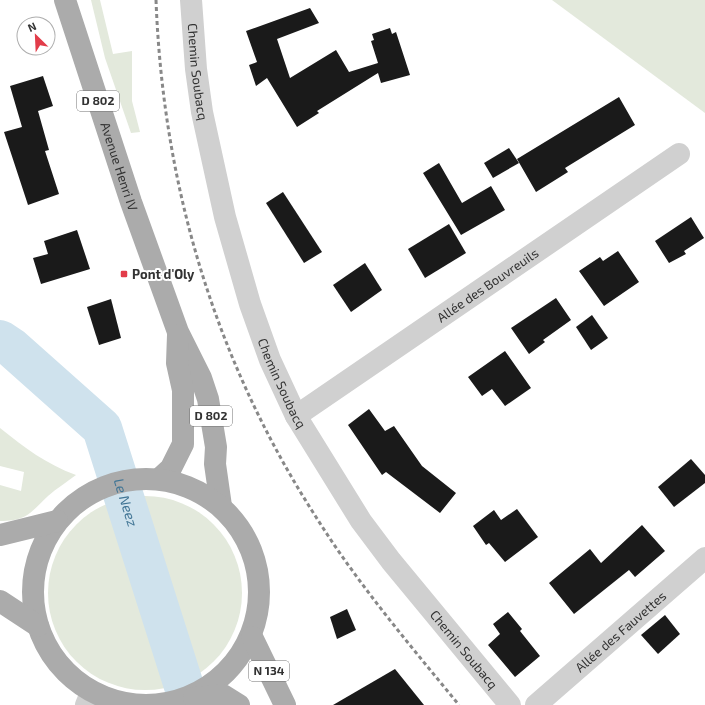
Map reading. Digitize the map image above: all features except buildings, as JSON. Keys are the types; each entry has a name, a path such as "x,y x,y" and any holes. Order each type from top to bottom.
{"main road":[{"name":"Avenue Henri IV","path":"65,0 131,202 178,332 201,378 208,399 216,447 215,464 221,506"},
{"name":"Avenue Henri IV","path":"159,479 171,468 183,444 183,390 177,363 178,332"},
{"path":"179,700 217,682 247,647 258,613 258,587 253,563 243,536 234,521 221,506 206,495 192,488 159,479 132,479 104,486 81,500 57,521 41,547 34,574 34,600 38,626 52,655 89,699 154,704 179,700 231,700"},
{"path":"0,536 57,521"},
{"path":"0,601 38,626"},
{"name":"N 134","path":"247,647 285,705"}],"street":[{"name":"Chemin Soubacq","path":"191,0 196,69 202,112 226,217 250,304 270,360 296,416 361,521 391,561 510,705"},
{"name":"Allée des Bouvreuils","path":"296,416 679,154"},
{"name":"Allée des Fauvettes","path":"536,705 705,558"}],"shaded area":[{"path":"91,0 100,0 113,54 132,51 132,101 140,132 131,133 105,58"},
{"path":"552,0 705,0 705,113"},
{"path":"0,428 36,455 65,471 76,475 51,493 27,515 22,518 9,521 0,521 0,485 21,491 24,472 0,466"},
{"path":"145,496 164,498 191,508 206,518 220,532 234,556 240,574 242,593 240,612 230,639 220,654 206,668 182,682 164,688 145,690 126,688 99,678 84,668 70,654 56,630 50,612 48,593 50,574 60,547 70,532 84,518 108,504 126,498"}],"waterway":[{"name":"Le Neez","path":"0,340 12,348 102,428 190,705"}],"railway":[{"path":"156,0 161,69 170,137 183,204 201,269 223,333 249,396 280,457 332,542 384,613 459,705"}],"place":[{"name":"Pont d'Oly","path":"124,274"}]}
